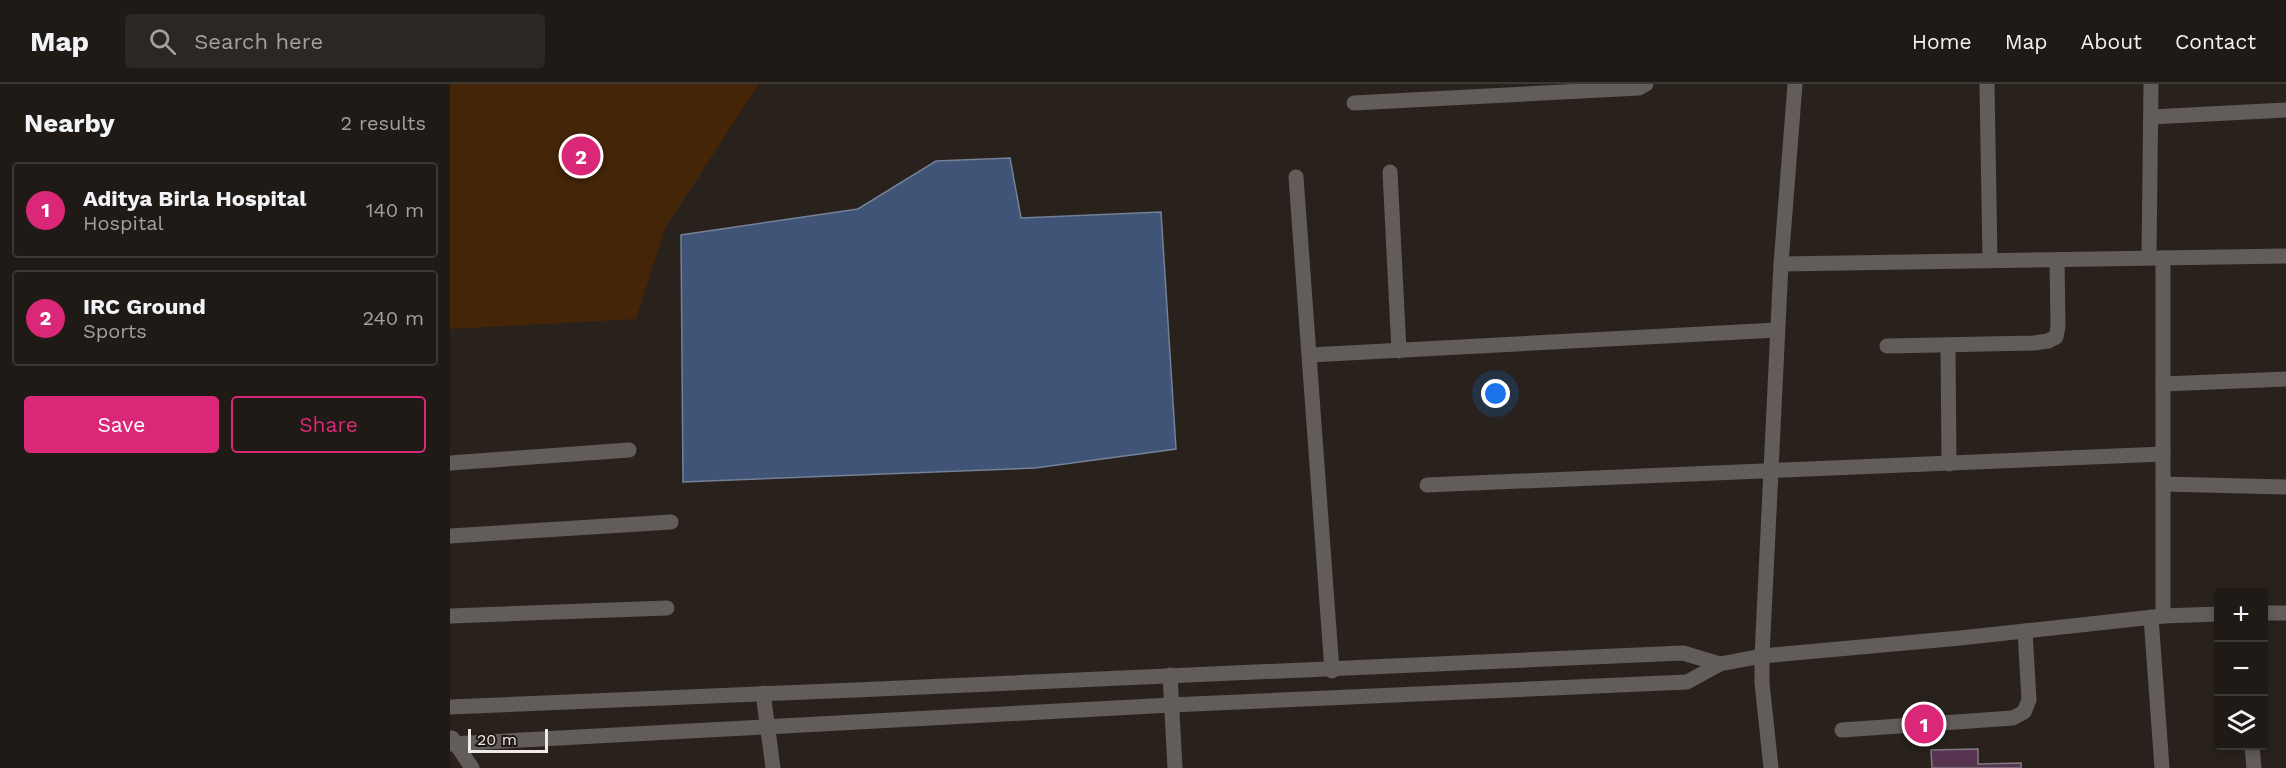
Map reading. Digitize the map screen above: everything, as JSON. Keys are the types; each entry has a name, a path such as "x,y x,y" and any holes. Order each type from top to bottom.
{"street":[{"path":"1354,103 1639,88 1646,84"},
{"path":"1771,768 1762,683 1762,656 1777,330 1795,84"},
{"path":"1987,84 1990,260"},
{"path":"2151,84 2156,258 2163,384 2163,483 2157,617 2162,768"},
{"path":"2151,117 2286,110"},
{"path":"1390,172 1399,351"},
{"path":"1296,177 1332,671"},
{"path":"1781,264 2286,256"},
{"path":"1887,346 2034,343 2056,337 2058,327 2056,260"},
{"path":"1310,355 1777,330"},
{"path":"1948,345 1949,464"},
{"path":"2163,384 2286,379"},
{"path":"450,463 629,450"},
{"path":"1427,485 2163,454"},
{"path":"2163,483 2286,487"},
{"path":"450,536 671,522"},
{"path":"450,616 667,608"},
{"path":"2268,613 2286,613"},
{"path":"452,741 1687,682 1720,664 1762,656 2157,617 2214,614"},
{"path":"1842,730 2013,718 2024,712 2029,700 2025,631"},
{"path":"450,707 1170,675 1332,671 1683,653 1720,664"},
{"path":"1170,675 1174,768"},
{"path":"762,693 773,768"},
{"path":"452,741 472,768"},
{"path":"2252,750 2254,768"}],"shaded area":[{"path":"450,84 759,84 665,228 636,319 450,329"}],"water":[{"path":"1010,158 1021,218 1161,212 1176,449 1035,468 683,482 681,235 858,209 936,161"}],"building":[{"path":"1978,749 1978,764 2021,763 2021,768 1932,768 1931,750"}],"place":[{"name":"IRC Ground","path":"581,156"},
{"name":"Aditya Birla Hospital","path":"1924,724"}]}
